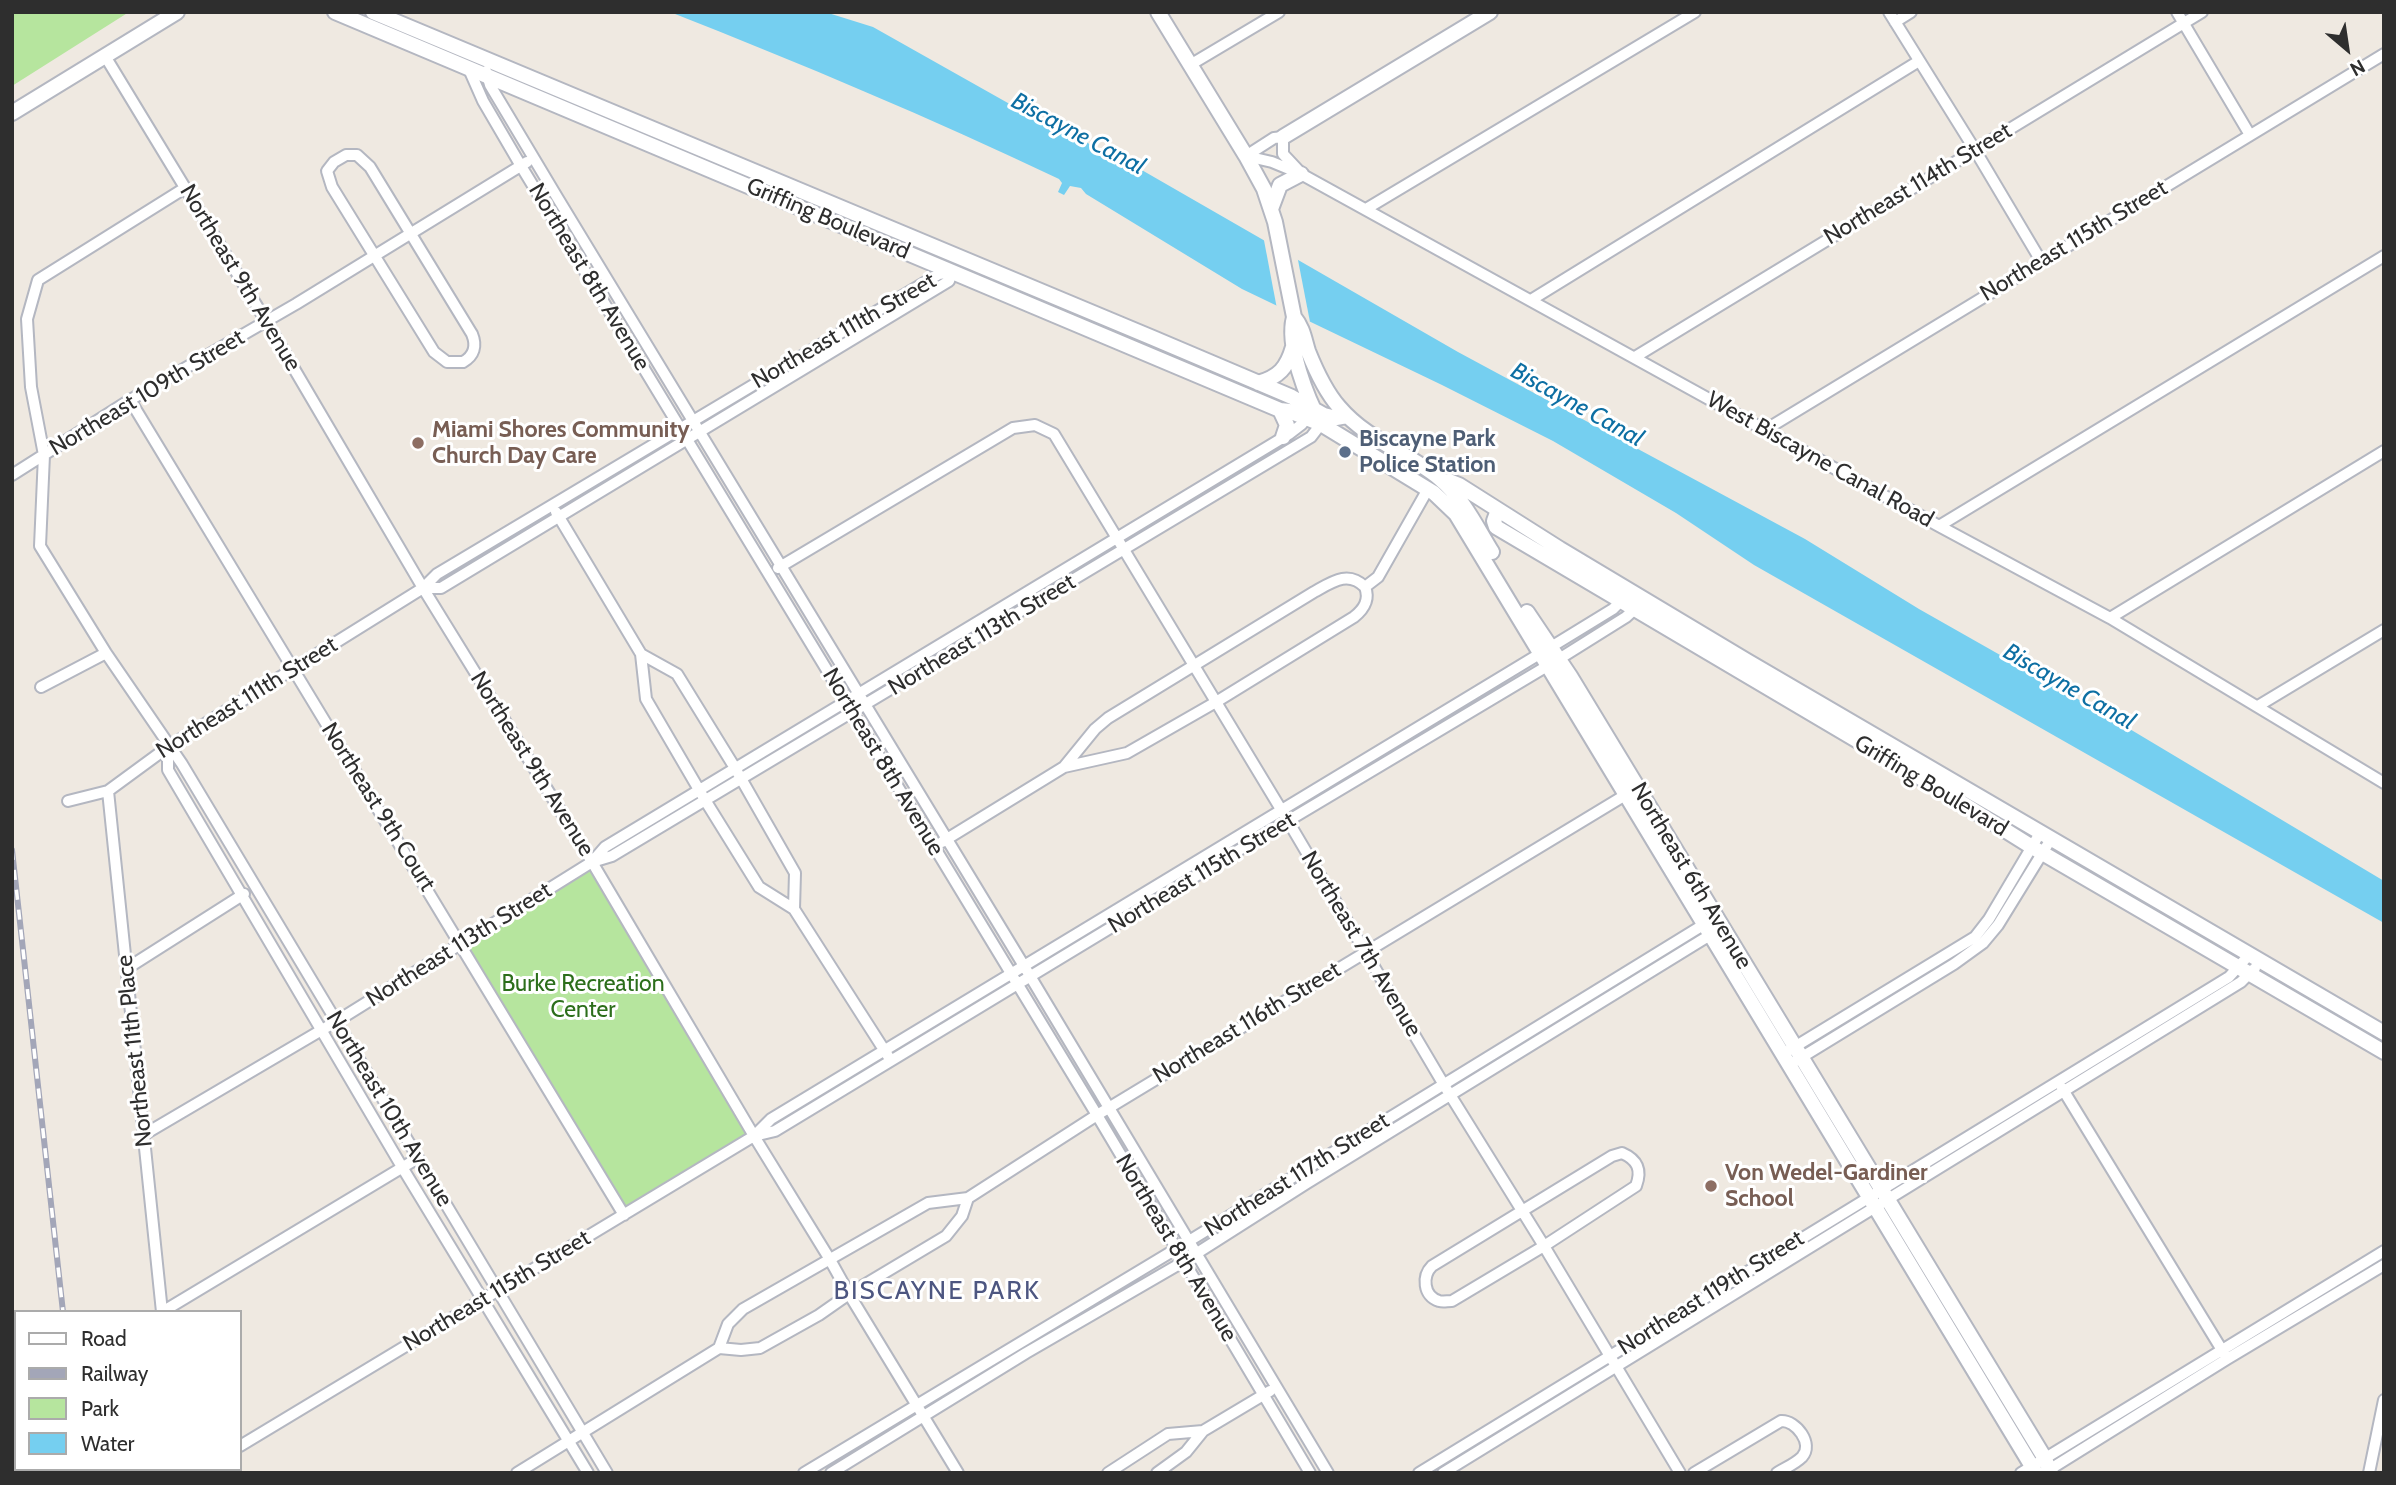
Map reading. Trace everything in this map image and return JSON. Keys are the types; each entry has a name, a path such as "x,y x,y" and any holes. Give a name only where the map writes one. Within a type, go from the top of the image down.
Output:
{"street":[{"path":"12,113 177,12"},
{"name":"Griffing Boulevard","path":"335,12 512,86 602,116"},
{"name":"Griffing Boulevard","path":"373,12 483,59 602,116 864,227 952,272 1280,410 1336,418 1347,416"},
{"name":"Northeast 6th Avenue","path":"1158,12 1246,156 1271,209 1294,317 1291,330 1294,346 1316,416"},
{"path":"1190,65 1279,12"},
{"path":"1246,156 1274,138 1283,137 1490,12"},
{"path":"1366,209 1695,12"},
{"path":"1911,12 1892,17 2041,261"},
{"path":"2177,12 2250,135"},
{"name":"Northeast 114th Street","path":"1634,357 2202,12"},
{"name":"Northeast 8th Avenue","path":"461,50 483,101 1097,1115 1310,1473"},
{"name":"Northeast 115th Street","path":"1765,430 2384,54"},
{"name":"Northeast 9th Avenue","path":"105,56 958,1473"},
{"name":"Northeast 8th Avenue","path":"483,59 487,76 534,158 1328,1473"},
{"path":"1531,300 1919,61"},
{"path":"500,100 503,92 512,86"},
{"path":"1271,209 1280,185 1301,174 1283,154 1283,137"},
{"path":"352,155 366,162 474,340 474,351 468,360 453,363 442,360 434,352 375,256 327,175 330,167 340,158 352,155"},
{"name":"West Biscayne Canal Road","path":"1246,156 1272,162 1301,174 2109,618 2384,783"},
{"name":"Northeast 109th Street","path":"12,475 130,400 375,256 534,158"},
{"name":"Northeast 10th Avenue","path":"186,188 38,279 27,319 31,387 44,456 40,546 106,653 182,764 607,1473"},
{"name":"Griffing Boulevard","path":"864,227 968,262 1258,383 1316,416 1428,489 1449,506"},
{"path":"1939,526 2384,256"},
{"path":"952,272 968,262"},
{"name":"Northeast 111th Street","path":"68,801 108,790 169,747 423,588 437,574 551,504 939,274 952,272 949,281 442,588 423,588"},
{"name":"Northeast 6th Avenue","path":"1294,317 1302,326 1307,346 1323,384 1347,416 1371,436 1440,479 1464,504 1549,656"},
{"path":"1113,339 1119,324"},
{"path":"1258,383 1275,378 1283,371 1294,346"},
{"path":"1316,416 1323,384"},
{"name":"Northeast 9th Court","path":"130,400 292,669 462,943 624,1215"},
{"path":"1280,410 1287,421 1283,437"},
{"name":"Northeast 113th Street","path":"862,700 1117,538 1316,416"},
{"name":"Northeast 113th Street","path":"702,795 735,768 862,700 1311,437 1316,416"},
{"name":"Northeast 7th Avenue","path":"781,566 1013,428 1035,425 1049,430 1059,440 1450,1095 1544,1245 1680,1473"},
{"path":"2109,618 2384,451"},
{"name":"Griffing Boulevard","path":"1440,479 1460,485 1625,596 2037,850 2384,1033"},
{"path":"1365,587 1378,577 1428,489"},
{"path":"551,504 641,654 646,699 702,795 759,887 794,909 891,1061"},
{"name":"Northeast 6th Avenue","path":"1449,506 1549,656 1879,1198 2040,1469"},
{"path":"769,573 781,566"},
{"path":"934,846 1065,766 1095,729 1108,718 1194,665 1336,580 1349,578 1365,587"},
{"path":"1065,766 1101,761 1128,753 1216,702 1354,617 1367,600 1365,587"},
{"name":"Northeast 115th Street","path":"754,1136 775,1131 1288,821 1549,656 1625,596"},
{"name":"Griffing Boulevard","path":"1640,605 2045,836 2250,964 2384,1052"},
{"name":"Northeast 115th Street","path":"242,1445 754,1136 771,1119 1281,809 1640,605"},
{"path":"801,626 813,619"},
{"path":"2258,706 2384,630"},
{"path":"41,687 106,653"},
{"path":"641,654 677,674 735,768 795,873 794,909"},
{"name":"Northeast 113th Street","path":"145,1134 337,1021 592,862 606,847 702,795 741,779 849,707"},
{"name":"Northeast 10th Avenue","path":"169,747 168,770 241,897 588,1473"},
{"name":"Northeast 11th Place","path":"108,790 162,1310"},
{"name":"Northeast 116th Street","path":"968,1198 961,1216 946,1236 819,1315 760,1349 719,1348 728,1324 743,1309 928,1203 968,1198 1108,1108 1632,792"},
{"path":"1792,1056 1975,937 2045,836"},
{"path":"126,969 256,887"},
{"name":"Northeast 117th Street","path":"804,1473 1444,1085 1714,926"},
{"name":"Northeast 117th Street","path":"831,1473 1026,1353 1183,1262 1714,926"},
{"name":"Northeast 119th Street","path":"1419,1473 1610,1356 2062,1088 2250,964"},
{"path":"2062,1088 2224,1355"},
{"path":"1622,1153 1633,1158 1638,1165 1640,1175 1636,1186 1544,1245 1451,1301 1439,1301 1430,1295 1425,1278 1432,1266 1522,1210 1612,1156 1622,1153"},
{"path":"165,1310 418,1158"},
{"name":"Northeast 119th Street","path":"1443,1473 1616,1367 1879,1198"},
{"path":"2040,1469 2224,1355 2384,1251"},
{"path":"2040,1469 2211,1369 2224,1355 2384,1265"},
{"path":"517,1473 719,1348"},
{"path":"1157,1473 1186,1452 1203,1432 1276,1387"},
{"path":"2369,1473 2384,1400"},
{"path":"1694,1473 1781,1421 1787,1420 1801,1433 1806,1449 1802,1457 1777,1473"},
{"path":"1108,1473 1168,1434 1203,1432"}],"green space":[{"path":"12,12 129,12 12,86"},
{"name":"Burke Recreation Center","path":"592,862 754,1136 624,1215 462,943"}],"water":[{"path":"670,12 825,12 873,27 1015,107 1140,169 1458,352 1805,539 1919,609 2113,719 2384,881 2384,923 1754,565 1676,513 1553,441 1242,289 1086,194 1081,188 1070,186 1064,195 1058,192 1062,183 1059,179 1011,156 866,92"}],"pier":[{"path":"1263,235 1297,255 1310,322 1277,309"}],"railway":[{"path":"12,850 63,1310"}],"place":[{"name":"Miami Shores Community Church Day Care","path":"418,443"},
{"name":"Biscayne Park Police Station","path":"1345,452"},
{"name":"Von Wedel-Gardiner School","path":"1711,1186"}],"district":[{"name":"BISCAYNE PARK","path":"937,1291"}],"water label":[{"name":"Biscayne Canal","path":"1078,134"},
{"name":"Biscayne Canal","path":"1577,405"},
{"name":"Biscayne Canal","path":"2069,687"}]}
